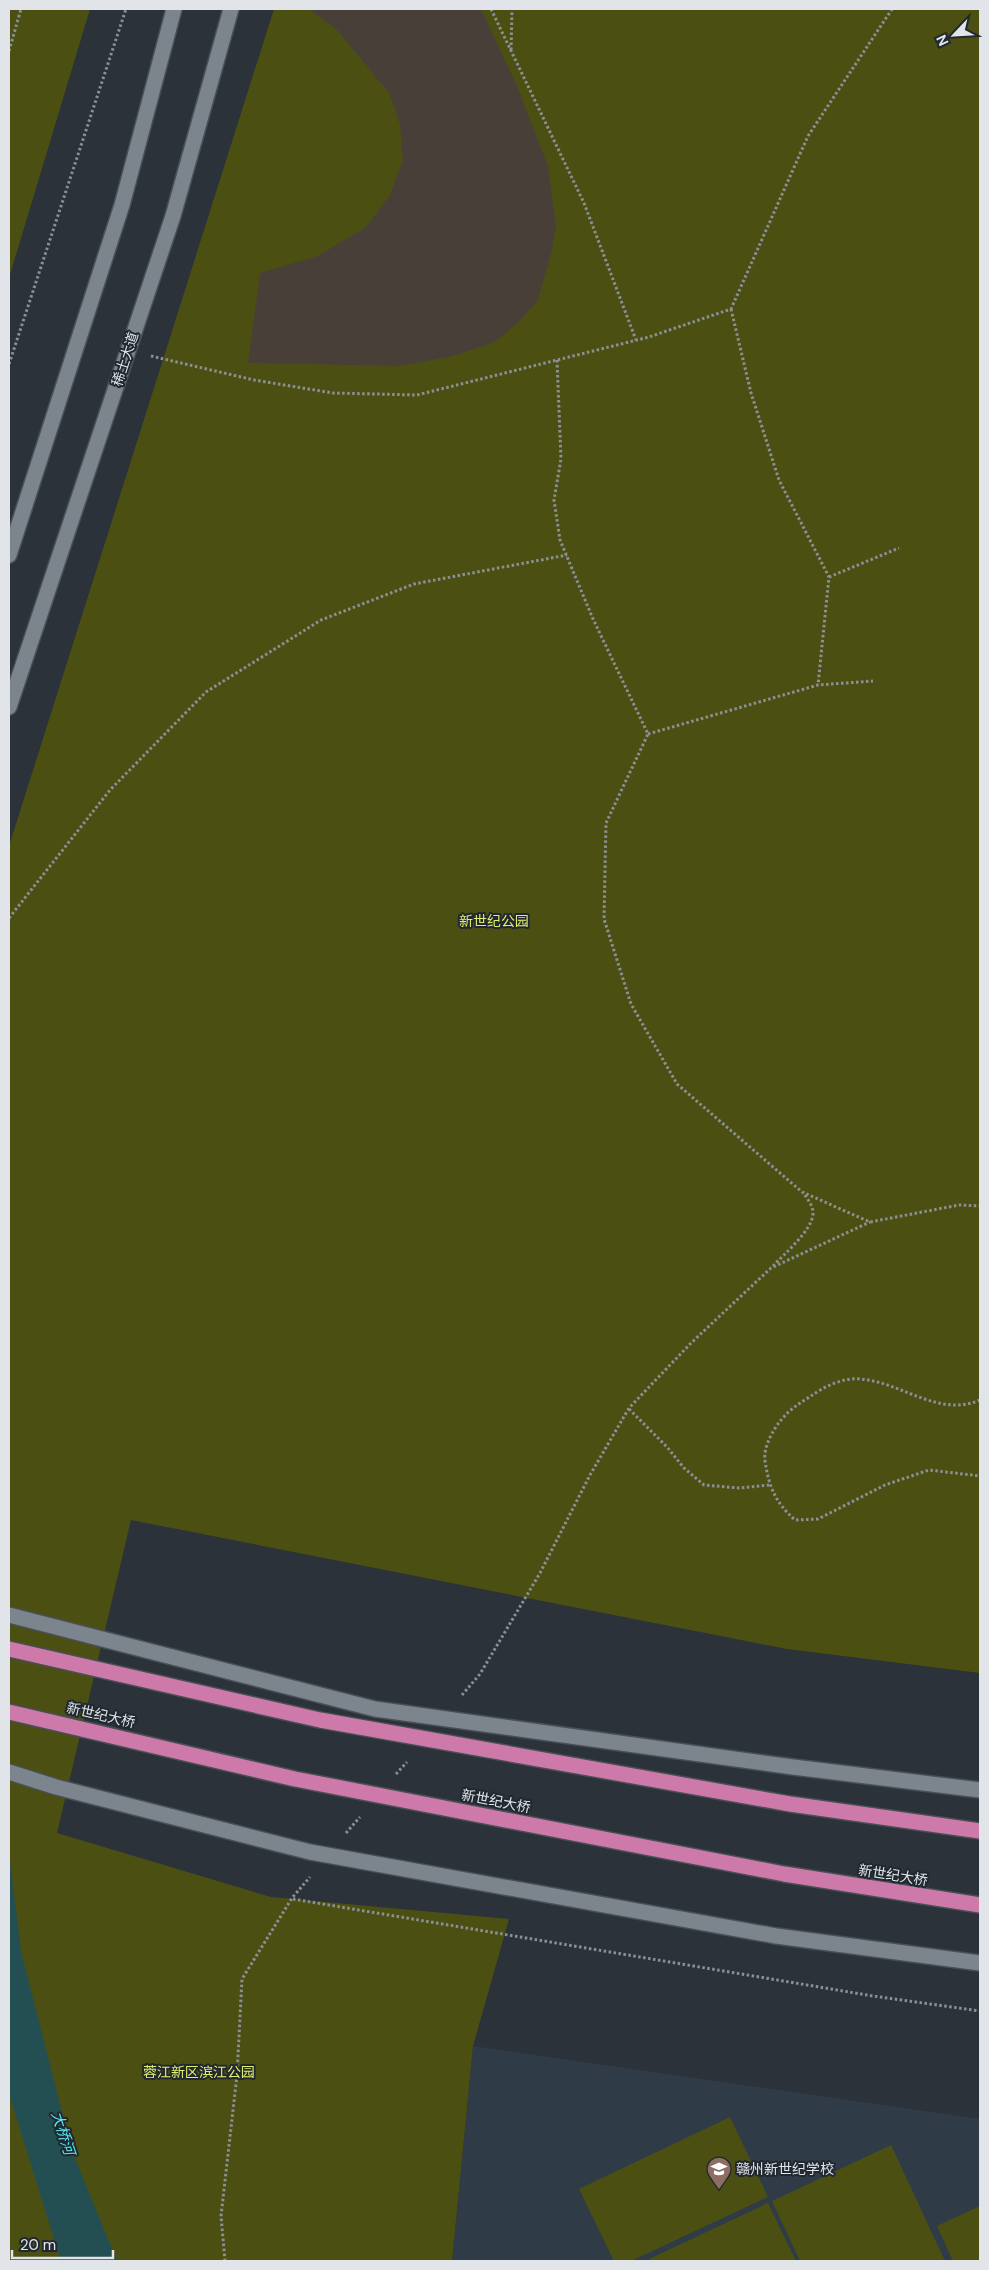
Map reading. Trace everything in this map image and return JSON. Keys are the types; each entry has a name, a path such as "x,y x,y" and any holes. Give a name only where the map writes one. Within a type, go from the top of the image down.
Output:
{"highway":[{"path":"9,1649 320,1720 790,1804 980,1831"},
{"name":"新世纪大桥","path":"9,1712 295,1779 784,1874 980,1905"}],"street":[{"path":"9,554 122,205 174,9"},
{"name":"稀土大道","path":"9,707 172,216 230,9"},
{"path":"9,1615 375,1709 980,1790"},
{"path":"9,1772 56,1787 310,1852 776,1936 980,1964"}],"path":[{"path":"9,52 21,9"},
{"path":"9,364 126,9"},
{"path":"490,9 584,203 636,340"},
{"path":"510,50 512,9"},
{"path":"818,685 829,576 779,480 751,393 731,309 808,136 892,9"},
{"path":"127,351 254,380 342,394 417,395 636,340 731,309"},
{"path":"557,360 561,459 554,500 560,540 593,619 648,734"},
{"path":"829,576 899,548"},
{"path":"9,918 110,790 206,692 321,620 414,584 567,555"},
{"path":"461,1696 480,1674 540,1573 590,1475 629,1408 692,1343 806,1232 813,1215 811,1205 802,1192 677,1084 631,1004 604,919 606,823 648,734 818,685 873,681"},
{"path":"802,1192 870,1222"},
{"path":"771,1268 870,1222 958,1205 980,1206"},
{"path":"980,1400 965,1406 946,1404 921,1398 886,1384 858,1378 830,1385 788,1411 773,1431 764,1457 769,1485 782,1508 794,1520 818,1519 885,1484 929,1470 980,1476"},
{"path":"629,1408 667,1447 684,1468 704,1484 739,1488 769,1485"},
{"path":"392,1779 411,1756"},
{"path":"342,1839 361,1816"},
{"path":"225,2261 221,2216 237,2076 242,1979 292,1898 311,1876"},
{"path":"292,1898 873,1996 980,2012"}],"shaded area":[{"name":"赣州新世纪学校","path":"473,2046 980,2119 980,2261 452,2261"}],"green space":[{"path":"9,9 90,9 9,278"},
{"name":"新世纪公园","path":"274,9 980,9 980,1673 787,1649 131,1520 57,1833 271,1897 509,1919 473,2046 452,2261 9,2261 9,846"},
{"path":"730,2117 768,2197 631,2261 614,2261 579,2189"},
{"path":"891,2145 945,2261 800,2261 772,2201"},
{"path":"768,2203 796,2261 650,2261 649,2259"},
{"path":"980,2206 980,2261 953,2261 937,2226"}],"water":[{"name":"大桥河","path":"9,1853 21,1951 72,2151 117,2261 61,2261 9,2094"}],"building":[{"path":"309,9 481,9 517,86 548,166 556,227 551,254 538,300 518,323 493,343 453,356 401,366 248,363 260,273 318,256 366,227 390,195 403,160 400,124 389,93 337,30"}],"place":[{"name":"赣州新世纪学校","path":"719,2190"}],"park label":[{"name":"蓉江新区滨江公园","path":"199,2072"}]}
